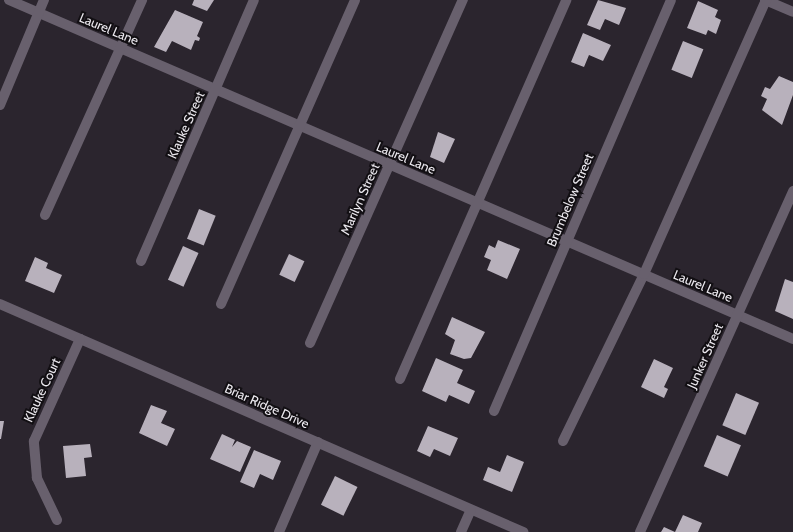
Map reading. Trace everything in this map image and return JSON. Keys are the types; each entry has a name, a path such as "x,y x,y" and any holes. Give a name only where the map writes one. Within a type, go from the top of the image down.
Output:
{"street":[{"name":"Laurel Lane","path":"9,0 793,339"},
{"path":"0,105 44,0"},
{"path":"45,215 142,0"},
{"name":"Klauke Street","path":"141,261 254,0"},
{"path":"221,304 355,0"},
{"name":"Marilyn Street","path":"310,343 463,0"},
{"path":"400,380 566,0"},
{"name":"Brumbelow Street","path":"494,411 671,0"},
{"path":"563,441 644,274 765,0 793,12"},
{"name":"Junker Street","path":"640,532 793,191"},
{"name":"Briar Ridge Drive","path":"0,304 523,532"},
{"name":"Klauke Court","path":"57,520 37,478 34,441 80,338"},
{"path":"280,532 318,442"},
{"path":"461,532 471,510"}],"building":[{"path":"194,0 214,0 207,11 192,5"},
{"path":"598,0 626,8 619,25 605,19 600,30 587,25"},
{"path":"698,1 718,10 715,17 721,20 716,34 708,30 706,35 687,28"},
{"path":"175,10 203,22 197,36 200,38 199,41 195,40 191,50 172,41 166,52 154,47"},
{"path":"583,33 611,45 603,61 589,55 584,67 571,62"},
{"path":"683,41 703,49 692,78 671,70"},
{"path":"779,76 793,82 793,95 782,125 762,110 767,99 761,96 765,87 770,89"},
{"path":"438,132 455,139 444,163 430,157"},
{"path":"199,209 216,216 204,245 187,239"},
{"path":"498,240 520,249 507,279 487,270 491,260 484,257 489,245 495,248"},
{"path":"183,246 199,253 183,287 168,280"},
{"path":"289,254 304,261 295,282 279,275"},
{"path":"35,257 48,263 46,268 62,275 54,293 25,281"},
{"path":"785,279 793,282 793,319 775,311"},
{"path":"452,317 485,332 471,358 464,359 450,354 455,340 445,334"},
{"path":"436,358 463,370 457,383 475,391 469,404 449,395 446,402 422,391"},
{"path":"654,359 673,368 664,387 668,389 664,398 641,387"},
{"path":"736,393 759,403 745,435 722,425"},
{"path":"151,405 167,411 161,423 175,429 167,446 139,433"},
{"path":"0,421 4,421 1,439 0,439"},
{"path":"428,426 458,438 450,456 434,449 430,457 417,451"},
{"path":"222,434 235,440 232,447 237,441 251,447 240,472 210,459"},
{"path":"717,435 741,445 728,476 704,466"},
{"path":"90,444 92,457 84,458 86,476 66,478 63,446"},
{"path":"254,450 281,461 273,480 260,474 254,488 240,482"},
{"path":"507,455 524,462 512,492 483,480 488,467 500,472"},
{"path":"335,476 357,487 343,516 321,505"},
{"path":"683,515 702,523 698,532 675,532"},
{"path":"664,527 675,532 661,532"}]}
